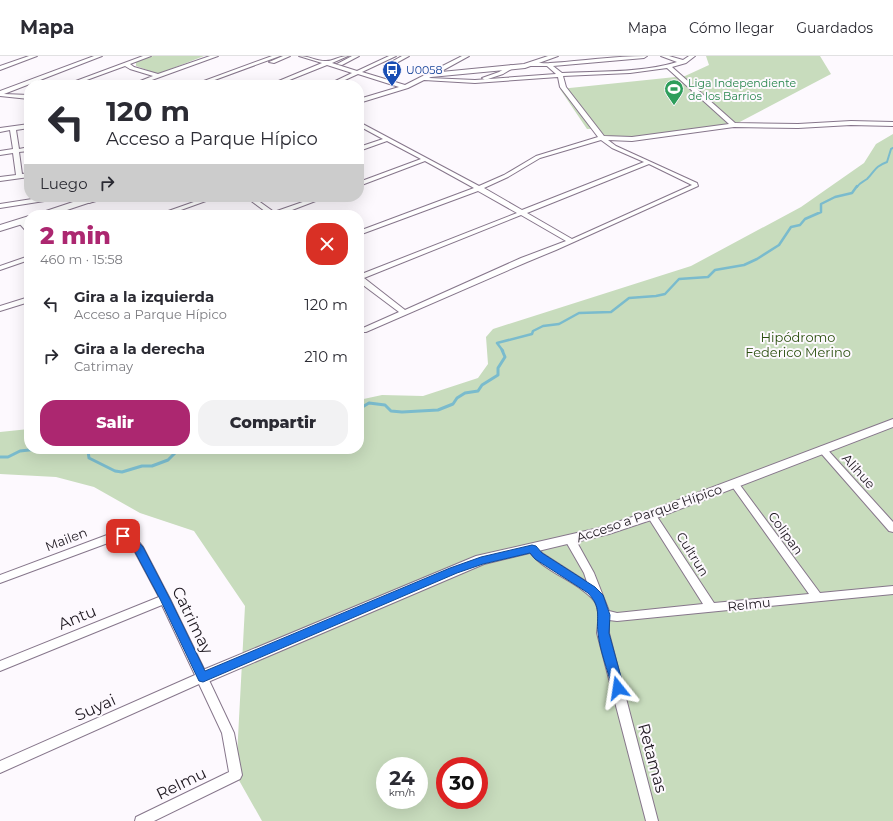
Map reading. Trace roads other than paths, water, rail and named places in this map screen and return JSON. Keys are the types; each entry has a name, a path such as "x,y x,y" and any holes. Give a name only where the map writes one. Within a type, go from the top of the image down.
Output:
{"street":[{"path":"0,62 18,56"},
{"path":"0,68 34,56"},
{"path":"0,86 83,56"},
{"path":"36,80 99,56"},
{"path":"82,80 148,56"},
{"path":"147,80 215,56"},
{"path":"210,80 277,56"},
{"path":"222,80 287,56"},
{"path":"302,56 406,87"},
{"path":"285,80 345,56"},
{"path":"299,80 336,66 356,56"},
{"path":"342,80 393,56"},
{"path":"356,80 367,76 406,56"},
{"path":"364,100 406,87 431,76 466,56"},
{"path":"431,76 531,64 555,56"},
{"path":"531,64 548,65 644,56"},
{"path":"664,56 683,62"},
{"path":"424,79 482,82 560,74 591,74 668,66 689,60 692,56"},
{"path":"126,64 132,68 158,76"},
{"path":"366,330 695,186 695,184 614,147 602,138 563,88 560,74 548,65"},
{"path":"668,66 734,125"},
{"path":"482,82 483,79 501,73 511,67"},
{"path":"0,94 24,85"},
{"path":"0,94 24,96"},
{"path":"0,126 24,123"},
{"path":"364,231 479,188 506,176 538,157 590,140 602,138 632,139 734,125 798,126 851,123 893,124"},
{"path":"0,130 24,127"},
{"path":"364,127 479,188 571,241"},
{"path":"13,129 19,176"},
{"path":"364,147 388,139"},
{"path":"0,153 24,150"},
{"path":"364,182 426,159"},
{"path":"364,276 649,162"},
{"path":"0,179 24,176"},
{"path":"0,206 25,202"},
{"path":"58,210 82,202"},
{"path":"175,210 199,202"},
{"path":"256,202 267,210"},
{"path":"288,210 309,202"},
{"path":"0,228 24,221"},
{"path":"0,268 24,260"},
{"path":"364,282 405,313"},
{"path":"0,310 24,301"},
{"name":"Acceso a Parque Hípico","path":"203,677 454,570 481,560 588,536 652,514 893,423"},
{"name":"Alihue","path":"822,449 893,528"},
{"name":"Colipan","path":"734,483 818,598"},
{"name":"Cultrun","path":"652,514 711,608"},
{"name":"Mailen","path":"0,579 115,536 129,538 139,550"},
{"name":"Retamas","path":"570,540 589,573 604,615 604,633 652,821"},
{"path":"532,548 538,556 591,590 596,595"},
{"name":"Catrimay","path":"139,550 203,677 228,733 236,774"},
{"name":"Relmu","path":"604,615 616,617 893,590"},
{"name":"Antu","path":"0,666 165,599"},
{"name":"Suyai","path":"0,766 203,677"},
{"name":"Relmu","path":"141,821 236,774"}],"waterway":[{"path":"857,187 860,183 867,179 877,167 887,162 891,149 893,148"},
{"path":"503,351 497,343 532,334 533,331 543,326 559,324 579,313 611,312 629,298 665,294 679,279 708,277 715,270 744,265 757,259 779,245 791,227 800,225 805,219 821,212 821,204 835,197 852,193 857,186"},
{"path":"364,406 369,403 385,405 391,411 402,412 438,410 453,404 457,398 465,393 478,391 482,385 498,375 498,368 505,357 502,350"},
{"path":"0,457 8,457 24,451"},
{"path":"88,454 89,458 115,471 122,472 142,466 152,466 168,460 174,454"}],"place":[{"name":"U0058","path":"392,87"},
{"name":"Liga Independiente de los Barrios","path":"674,106"}],"park label":[{"name":"Hipódromo Federico Merino","path":"798,344"}]}
